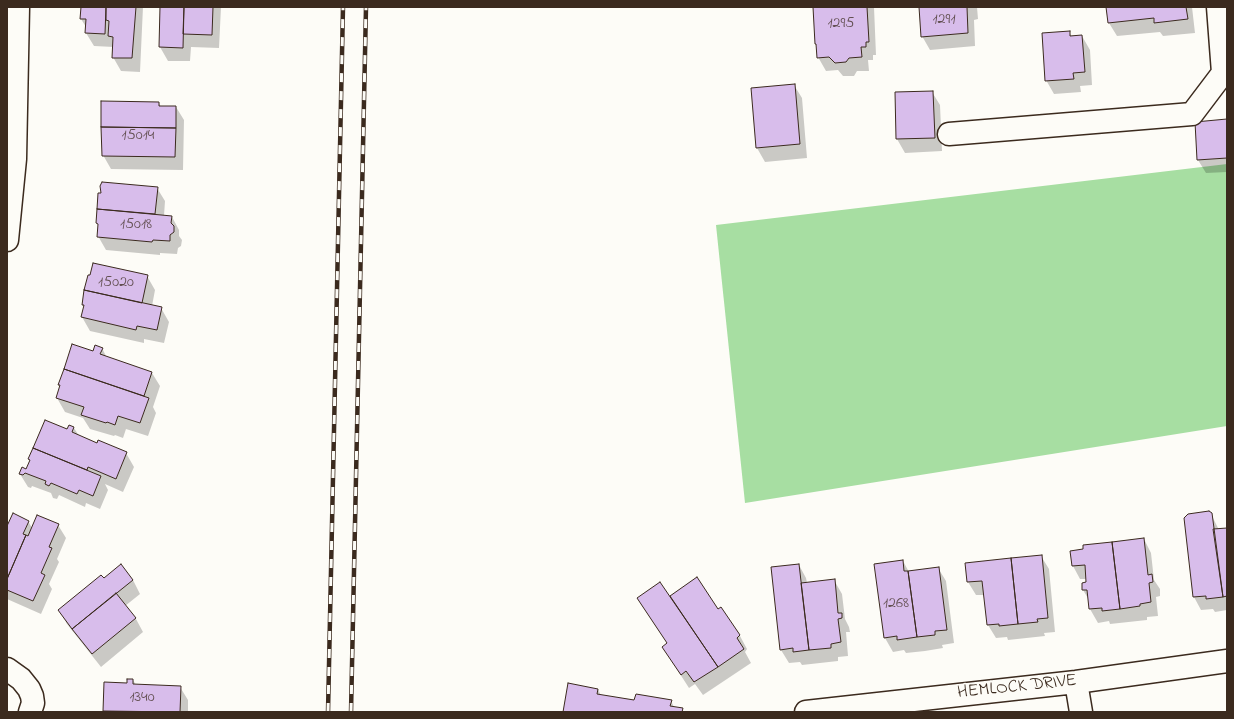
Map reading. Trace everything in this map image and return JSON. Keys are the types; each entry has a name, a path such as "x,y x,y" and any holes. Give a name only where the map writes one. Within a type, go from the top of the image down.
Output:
{"street":[{"path":"7,240 16,159 18,7"},
{"path":"949,134 1192,114 1225,73 1218,7"},
{"name":"HEMLOCK DRIVE","path":"806,712 1076,682 1227,661"},
{"path":"7,669 21,679 29,689 33,703 30,712"},
{"path":"1076,682 1081,712"}],"green space":[{"path":"1227,164 1227,426 745,503 716,225"}],"building":[{"path":"81,7 106,7 105,34 85,33 86,19 80,19"},
{"path":"106,7 136,7 132,58 112,58 113,37 108,36 109,21 106,20"},
{"path":"160,7 184,7 183,48 159,47"},
{"path":"184,7 213,7 212,35 183,34"},
{"path":"813,7 867,7 869,42 866,42 866,47 861,47 862,57 849,58 846,62 835,63 829,57 817,58"},
{"path":"919,7 967,7 968,33 921,37"},
{"path":"1106,7 1186,7 1188,19 1154,23 1154,18 1108,23"},
{"path":"1070,31 1070,36 1082,35 1085,72 1073,73 1074,79 1045,81 1042,33"},
{"path":"795,84 800,144 756,148 751,88"},
{"path":"933,91 935,138 896,139 895,92"},
{"path":"101,101 159,102 159,106 176,106 176,128 101,127"},
{"path":"1227,119 1227,158 1197,160 1195,122"},
{"path":"101,127 176,128 175,157 102,156"},
{"path":"102,182 158,187 155,214 97,209 98,193 101,193 100,186"},
{"path":"97,209 172,216 171,223 174,226 174,232 170,235 170,241 153,240 152,242 97,237"},
{"path":"93,263 148,275 142,303 84,290"},
{"path":"84,290 162,307 157,330 137,326 136,330 81,317 84,305 82,305"},
{"path":"72,344 93,351 95,345 103,348 100,354 152,372 144,396 64,369"},
{"path":"64,369 149,398 140,423 118,416 115,425 106,423 81,415 84,407 56,398 60,385 58,385"},
{"path":"45,420 67,429 69,425 74,427 72,432 97,443 98,440 127,452 116,479 88,467 87,470 33,448"},
{"path":"33,448 101,476 93,496 79,490 77,494 51,483 49,486 45,484 46,481 25,473 23,475 19,474 22,467 26,469 30,460 28,459"},
{"path":"1209,511 1212,513 1223,597 1206,599 1206,596 1193,597 1184,518 1188,514"},
{"path":"13,513 29,521 23,534 26,535 7,579 7,526"},
{"path":"37,515 59,524 49,547 52,548 41,573 45,575 33,601 7,590 7,579 26,535 28,536"},
{"path":"1227,528 1227,596 1223,597 1213,529"},
{"path":"1144,538 1148,575 1152,574 1153,582 1149,583 1151,602 1140,604 1140,606 1120,609 1112,542"},
{"path":"1112,542 1120,609 1102,611 1102,608 1089,609 1087,590 1082,590 1082,583 1086,582 1085,565 1072,566 1070,551 1083,549 1083,545"},
{"path":"1042,555 1048,618 1037,619 1038,622 1018,624 1011,558"},
{"path":"1011,558 1018,624 999,626 999,624 987,625 982,581 967,582 965,563"},
{"path":"903,560 904,571 908,571 917,637 897,640 897,636 884,638 874,564"},
{"path":"121,564 133,580 72,629 58,610 101,575 104,578"},
{"path":"799,564 809,650 793,652 793,648 780,650 771,567"},
{"path":"939,567 947,630 935,631 935,635 917,637 908,571"},
{"path":"697,577 718,609 721,607 740,635 737,638 744,649 718,667 670,596"},
{"path":"835,579 838,613 842,613 842,618 838,619 841,642 831,644 831,648 809,650 801,583"},
{"path":"660,582 718,667 694,682 686,671 681,675 662,647 667,643 637,598"},
{"path":"116,593 136,618 92,654 72,629"},
{"path":"127,679 133,679 133,684 181,686 180,712 103,711 104,682 127,683"},
{"path":"568,683 598,689 597,694 634,700 636,694 672,700 670,706 683,708 682,712 563,712"}],"railway":[{"path":"328,712 343,7"},
{"path":"351,712 366,7"}]}
